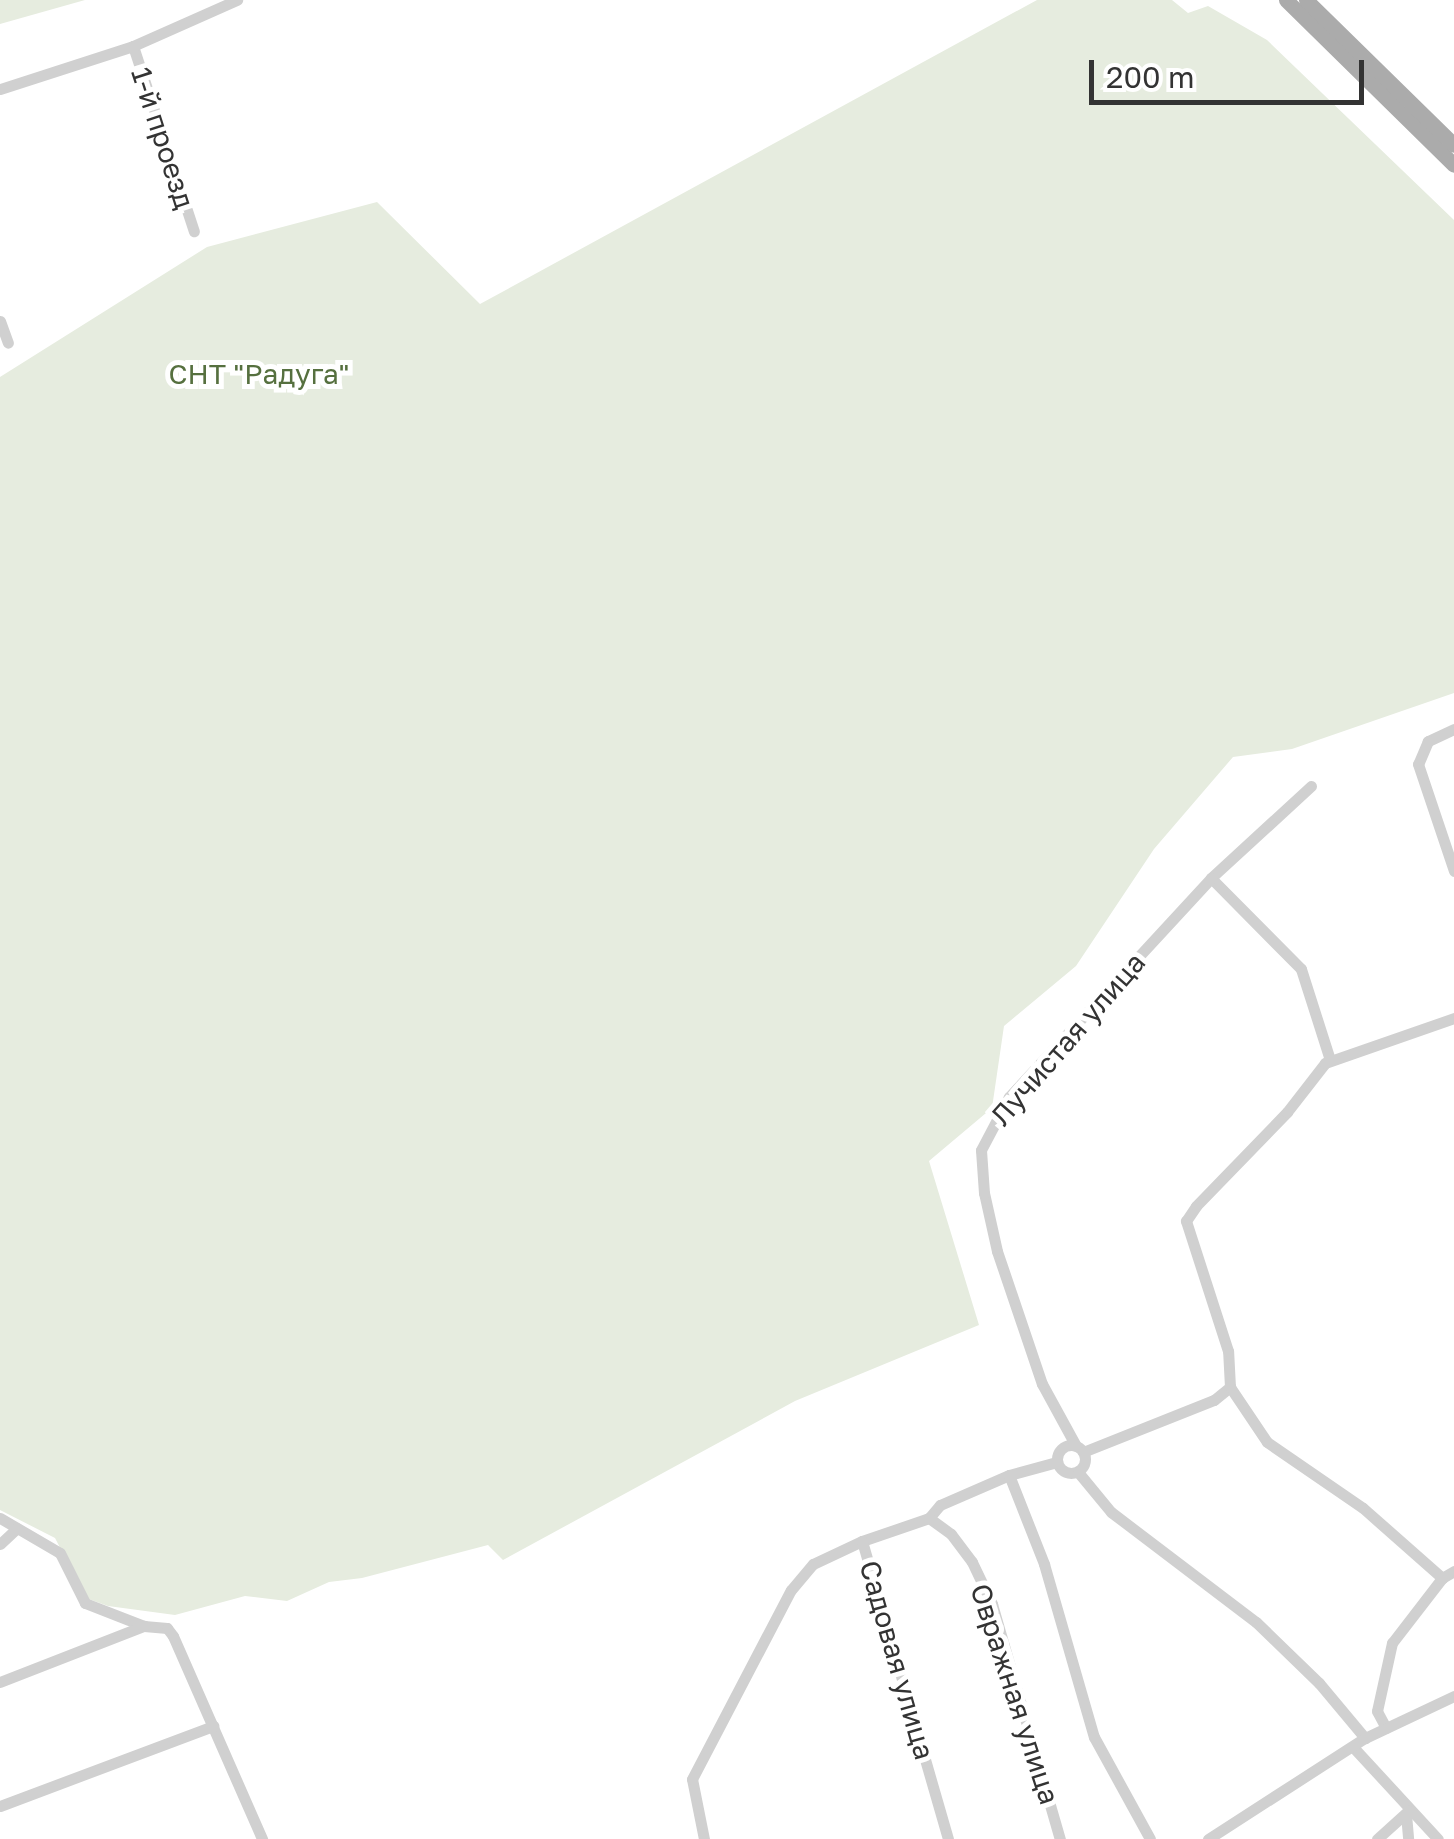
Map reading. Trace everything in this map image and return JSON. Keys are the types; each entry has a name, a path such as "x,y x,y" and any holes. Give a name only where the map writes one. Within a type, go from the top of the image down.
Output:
{"main road":[{"path":"1286,0 1454,166"},
{"path":"1306,0 1454,146"}],"street":[{"path":"0,90 133,46 237,0"},
{"name":"1-й проезд","path":"133,46 194,231"},
{"path":"0,322 8,342"},
{"path":"1454,729 1421,748 1420,776 1454,871"},
{"name":"Лучистая улица","path":"1080,1449 1042,1384 997,1251 984,1193 982,1150 1010,1098 1211,878 1311,786"},
{"path":"1211,878 1301,969 1330,1060"},
{"path":"1386,1728 1377,1711 1392,1643 1448,1574 1268,1442 1230,1387 1228,1351 1186,1221 1330,1060 1454,1018"},
{"path":"1057,1462 1063,1447 1080,1449 1214,1400 1230,1387"},
{"path":"1078,1472 1085,1463 1080,1449"},
{"path":"1057,1462 1064,1472 1078,1472"},
{"path":"862,1541 929,1518 940,1505 1009,1475 1057,1462"},
{"path":"1078,1472 1111,1512 1256,1622 1320,1682 1365,1738"},
{"path":"1009,1475 1044,1564 1094,1737 1150,1839"},
{"path":"0,1518 60,1552 84,1603 144,1626 167,1628 174,1636 262,1839"},
{"name":"Овражная улица","path":"929,1518 960,1546 992,1604 1060,1839"},
{"path":"0,1544 17,1528"},
{"name":"Садовая улица","path":"704,1839 692,1779 798,1579 820,1559 862,1541 948,1839"},
{"path":"0,1682 144,1626"},
{"path":"1208,1839 1365,1738 1454,1696"},
{"path":"0,1806 213,1726"},
{"path":"1353,1747 1438,1839"},
{"path":"1377,1839 1408,1810"},
{"path":"1408,1810 1408,1839"}],"green space":[{"path":"0,0 85,0 0,24"},
{"name":"СНТ \"Радуга\"","path":"1037,0 1172,0 1188,13 1208,6 1267,40 1454,220 1454,693 1292,749 1233,757 1154,849 1076,966 1004,1026 992,1108 929,1161 979,1325 795,1401 503,1560 488,1545 362,1578 329,1582 287,1601 245,1596 175,1615 108,1606 86,1598 55,1538 0,1510 0,377 207,247 377,202 480,304"}]}
